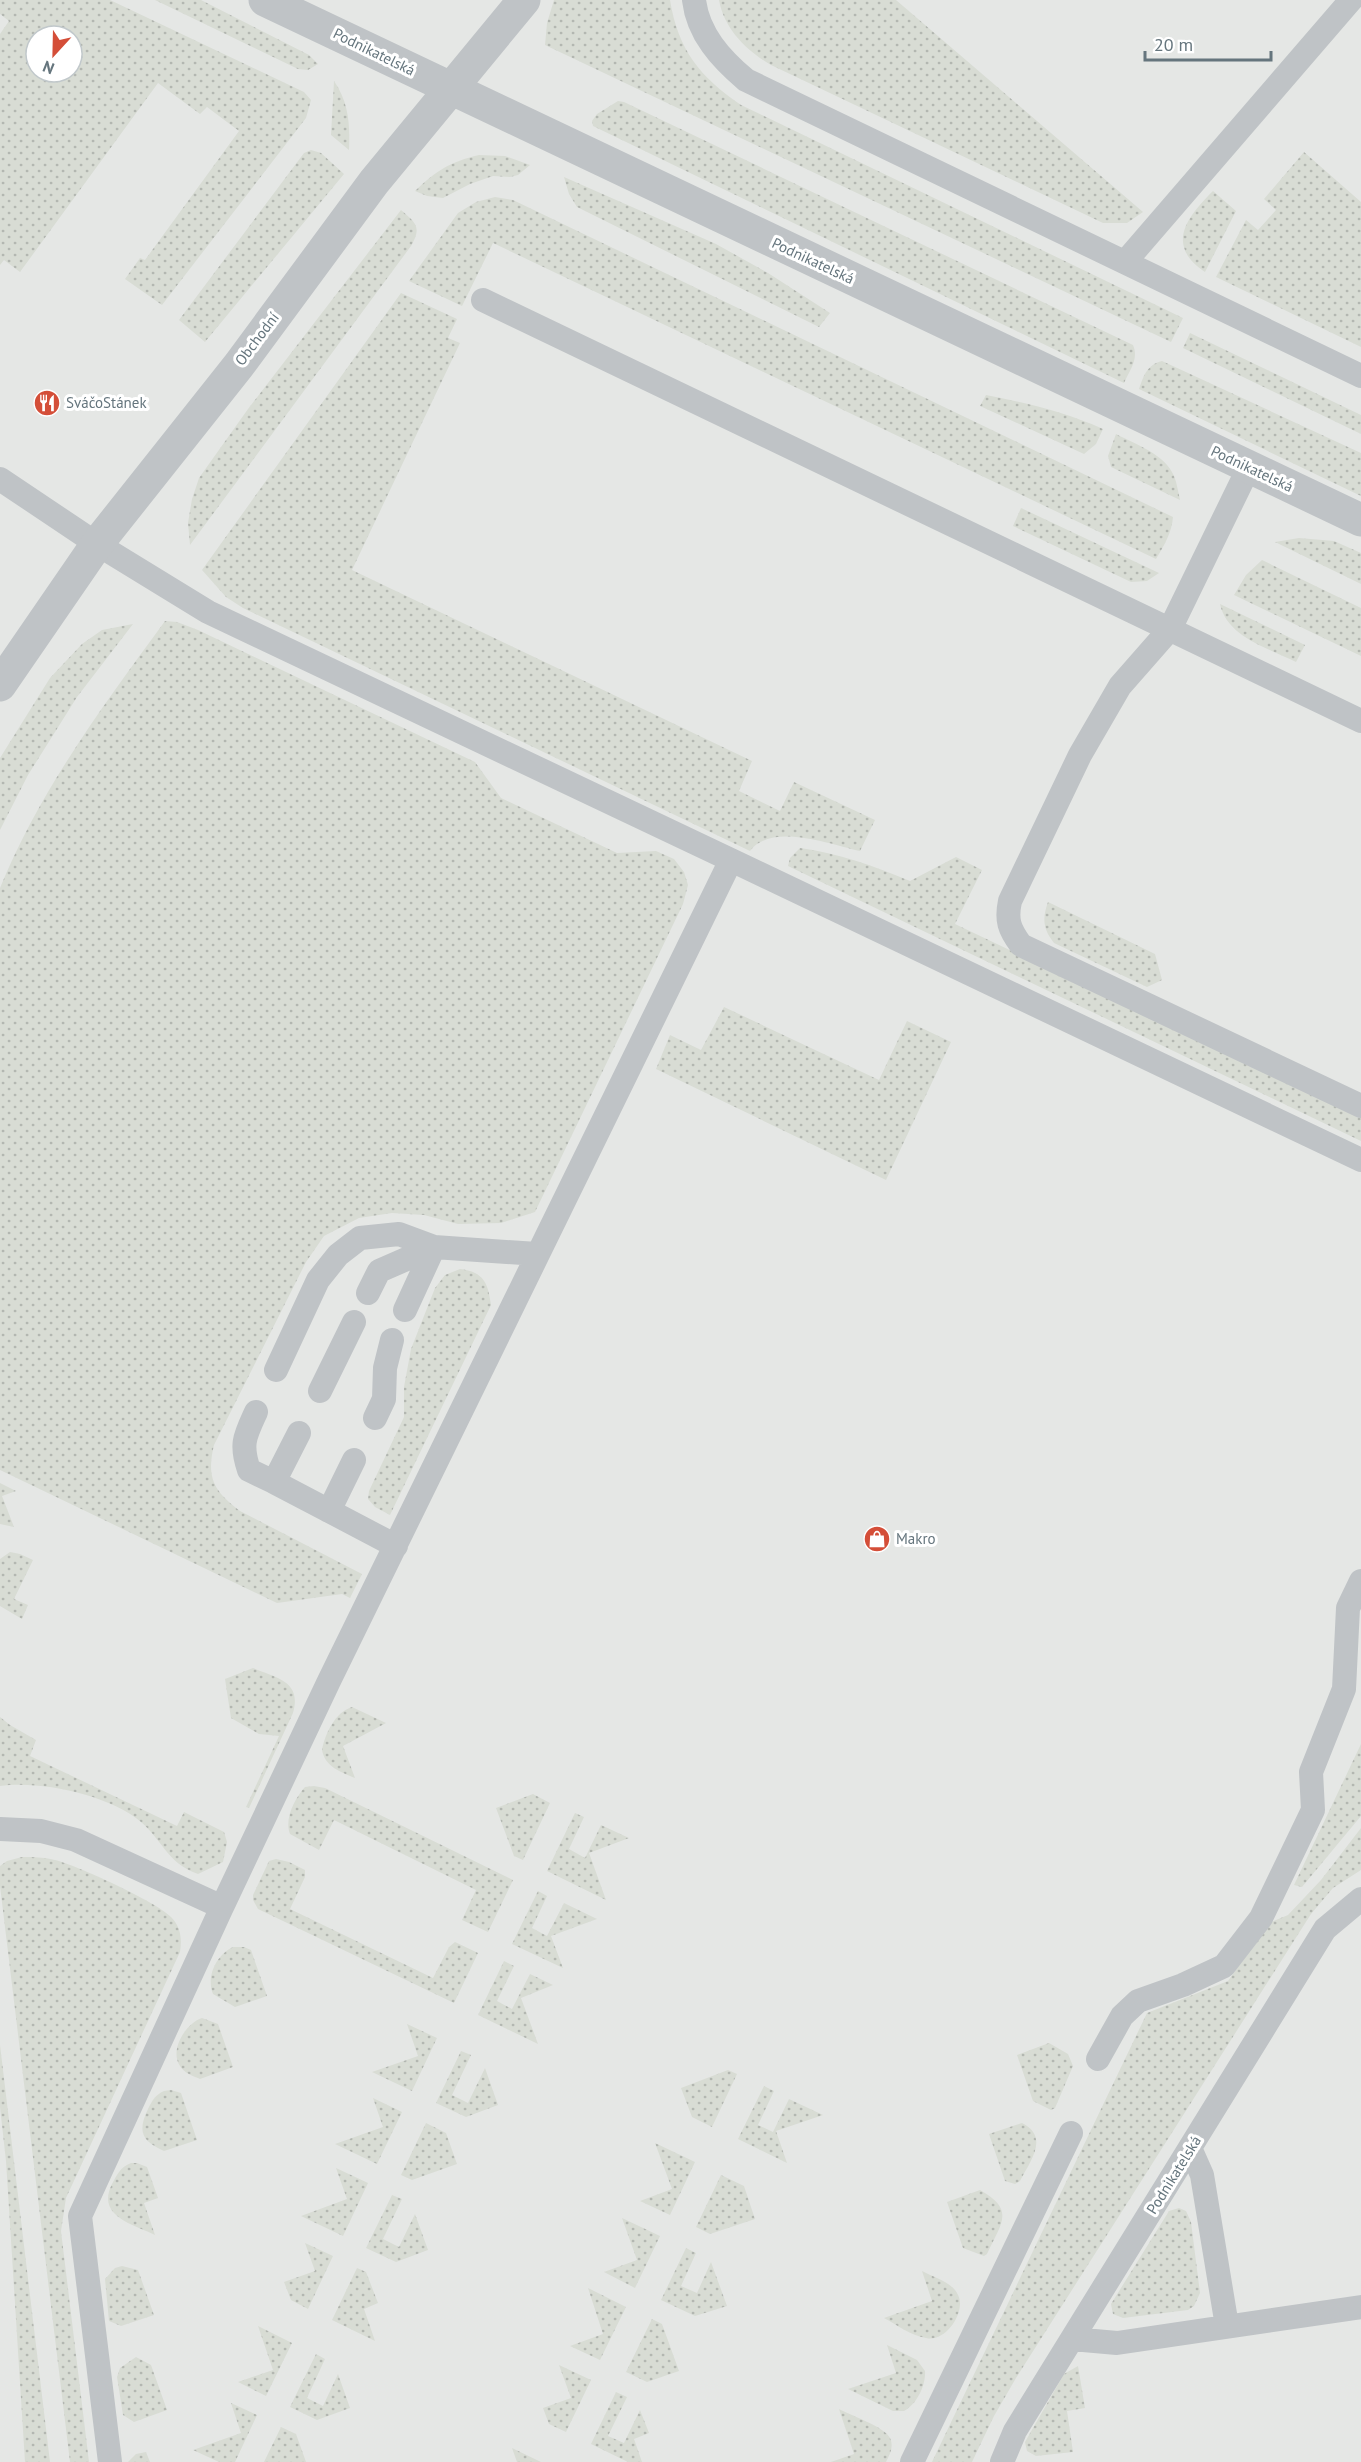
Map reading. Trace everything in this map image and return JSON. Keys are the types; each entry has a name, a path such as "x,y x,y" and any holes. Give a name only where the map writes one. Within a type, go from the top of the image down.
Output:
{"street":[{"name":"Podnikatelská","path":"265,0 1361,520"},
{"name":"Obchodní","path":"0,685 97,544 239,364 374,182 524,0"}],"lane":[{"path":"694,0 695,10 708,42 724,62 746,80 1361,376"},
{"path":"1125,262 1351,0"},
{"path":"483,300 1361,721"},
{"path":"1249,467 1170,629 1120,686 1080,755 1010,901 1007,916 1009,929 1021,945 1361,1106"},
{"path":"0,479 97,544 208,612 1361,1160"},
{"path":"110,2462 80,2216 328,1681 731,860"},
{"path":"276,1370 318,1280 338,1255 360,1238 399,1234 434,1247 537,1254"},
{"path":"368,1293 379,1272 434,1247"},
{"path":"405,1310 434,1247"},
{"path":"320,1391 354,1322"},
{"path":"375,1418 384,1399 385,1368 392,1340"},
{"path":"256,1412 244,1437 244,1454 249,1470 396,1546"},
{"path":"274,1482 299,1433"},
{"path":"329,1511 354,1460"},
{"path":"1098,2059 1122,2016 1138,2001 1183,1985 1224,1966 1260,1917 1313,1810 1311,1772 1344,1689 1348,1608 1361,1581"},
{"path":"0,1829 41,1831 76,1840 222,1907"},
{"name":"Podnikatelská","path":"1002,2462 1015,2431 1325,1929 1361,1899"},
{"path":"912,2462 1071,2133"},
{"path":"1190,2148 1202,2175 1227,2326"},
{"path":"1072,2339 1116,2343 1361,2307"}],"shaded area":[{"path":"0,0 1361,0 1361,2462 0,2462"},
{"path":"0,0 110,0 304,92 311,100 306,118 162,305 125,279 140,258 145,260 239,131 207,107 200,114 158,83 20,272 4,260 0,265 0,34 9,21 0,14"},
{"path":"155,0 201,0 309,55 318,64 308,70 298,69"},
{"path":"554,0 670,0 679,34 693,61 714,84 741,105 1183,318 1171,342 545,45 547,23"},
{"path":"719,0 896,0 1143,212 1127,223 1103,223 771,65 745,46 731,30"},
{"path":"334,81 343,97 348,114 349,150 331,135"},
{"path":"618,101 1133,345 1134,360 1124,383 593,126 592,121 597,114"},
{"path":"311,150 321,153 344,174 205,342 179,320 304,153"},
{"path":"1304,152 1361,202 1361,347 1216,277 1246,220 1258,230 1276,210 1264,199"},
{"path":"479,155 505,156 530,165 518,175 493,176 470,184 443,198 427,196 415,191 444,168"},
{"path":"564,177 716,244 768,273 830,313 819,327 577,207 569,194"},
{"path":"1213,191 1236,211 1205,272 1185,251 1183,241 1184,231 1195,210"},
{"path":"495,197 513,200 1173,517 1165,544 1156,559 493,243 462,306 409,281 458,213 476,202"},
{"path":"401,210 416,226 416,234 411,246 190,545 188,523 192,499 199,478 248,409"},
{"path":"401,293 457,319 448,338 460,343 352,570 752,761 739,791 780,811 794,782 875,820 860,851 817,840 786,836 760,842 750,851 243,608 226,597 202,570"},
{"path":"1190,333 1361,415 1361,434 1183,348"},
{"path":"1162,361 1361,453 1361,496 1139,389 1149,368"},
{"path":"986,395 1045,409 1103,429 1096,444 1084,454 980,406"},
{"path":"1116,434 1149,450 1170,468 1180,500 1111,467 1108,456"},
{"path":"1021,508 1159,573 1147,581 1131,582 1013,526"},
{"path":"1299,538 1334,541 1361,553 1361,584 1275,542"},
{"path":"1262,560 1361,608 1361,656 1234,595 1246,575"},
{"path":"1220,604 1305,645 1296,662 1261,646 1240,633 1224,615"},
{"path":"165,621 177,622 198,630 475,762 501,798 617,853 656,851 674,859 684,872 688,885 683,904 535,1212 501,1223 458,1224 424,1215 392,1213 359,1218 324,1236 306,1262 214,1445 212,1475 214,1483 224,1497 240,1511 362,1574 350,1598 342,1594 277,1603 0,1470 0,888 16,852 53,783 96,717"},
{"path":"133,624 77,697 28,775 0,830 0,758 50,678 82,644 102,630"},
{"path":"800,848 856,861 910,881 956,857 982,870 955,924 1361,1118 1361,1141 788,866 790,858"},
{"path":"1048,902 1155,954 1162,980 1147,987 1054,943 1045,924"},
{"path":"724,1007 879,1080 907,1021 951,1042 886,1180 656,1069 670,1035 701,1050"},
{"path":"460,1269 480,1276 486,1285 491,1305 390,1515 375,1507 368,1499 369,1491 404,1417 404,1387 411,1349 435,1288 445,1275"},
{"path":"0,1483 16,1491 2,1496 14,1527 0,1524"},
{"path":"10,1552 33,1560 14,1599 28,1605 22,1619 0,1606 0,1559"},
{"path":"253,1668 285,1682 291,1687 295,1702 293,1713 249,1808 246,1807 279,1736 259,1734 231,1718 225,1679"},
{"path":"352,1707 386,1723 343,1746 355,1778 330,1765 322,1750 332,1724"},
{"path":"0,1717 36,1740 30,1756 177,1826 184,1812 224,1832 227,1842 223,1862 198,1874 187,1869 172,1858 149,1829 128,1812 93,1797 35,1785 0,1786"},
{"path":"1361,1744 1361,1816 1302,1887 1294,1885"},
{"path":"305,1787 325,1788 513,1880 488,1932 462,1920 476,1890 334,1820 319,1850 290,1834 288,1822 294,1803"},
{"path":"533,1794 550,1803 523,1860 514,1856 496,1808"},
{"path":"575,1813 584,1817 569,1849 585,1858 601,1825 629,1838 589,1853 606,1900 547,1871"},
{"path":"1361,1828 1361,1870 1333,1888 1311,1914 1016,2378 994,2416 972,2462 932,2462 1147,2013 1228,1981 1269,1923 1288,1915 1321,1880"},
{"path":"22,1857 47,1858 65,1863 150,1902 171,1917 179,1929 181,1938 180,1952 66,2198 61,2231 89,2462 70,2462 0,1886 0,1866 7,1861"},
{"path":"276,1859 289,1862 305,1870 305,1877 290,1909 433,1978 449,1947 455,1942 478,1953 454,2003 258,1909 253,1895 269,1861"},
{"path":"538,1891 547,1896 532,1928 547,1936 564,1903 597,1919 551,1936 563,1968 512,1944"},
{"path":"233,1947 244,1947 251,1950 267,1996 235,2007 213,1994 211,1987 212,1974 217,1961"},
{"path":"504,1961 514,1966 497,2001 512,2009 530,1974 553,1985 521,1998 538,2044 478,2015"},
{"path":"202,2018 218,2024 233,2067 200,2079 182,2068 177,2060 177,2052 185,2031"},
{"path":"407,2024 437,2038 412,2091 372,2072 418,2056"},
{"path":"1049,2043 1068,2054 1073,2066 1055,2108 1051,2110 1033,2101 1017,2055"},
{"path":"0,2045 50,2462 25,2462 6,2161 0,2107"},
{"path":"461,2051 471,2055 452,2095 468,2103 485,2068 498,2105 466,2117 436,2103"},
{"path":"728,2070 737,2074 712,2127 692,2117 681,2088"},
{"path":"764,2086 774,2091 758,2125 773,2132 789,2099 823,2115 776,2131 787,2163 738,2139"},
{"path":"171,2090 181,2093 197,2140 164,2151 146,2139 142,2130 151,2103 164,2091"},
{"path":"373,2098 402,2112 377,2164 335,2144 383,2127"},
{"path":"426,2123 446,2133 457,2164 412,2180 401,2175"},
{"path":"1022,2123 1035,2135 1036,2142 1032,2158 1020,2181 1015,2184 1005,2181 989,2134"},
{"path":"655,2143 695,2162 670,2215 640,2201 672,2189"},
{"path":"131,2163 147,2167 158,2198 144,2203 155,2235 119,2217 109,2204 108,2195 112,2184 121,2169"},
{"path":"336,2168 368,2183 343,2236 301,2216 347,2199"},
{"path":"721,2175 744,2186 755,2219 710,2234 696,2227"},
{"path":"980,2190 991,2197 1002,2211 997,2234 984,2256 963,2248 947,2202"},
{"path":"392,2195 402,2199 383,2239 399,2247 415,2214 428,2250 396,2262 366,2248"},
{"path":"1179,2208 1186,2211 1191,2222 1200,2293 1194,2306 1188,2310 1123,2318 1113,2314 1111,2304 1169,2211"},
{"path":"622,2218 660,2236 635,2288 604,2272 637,2260"},
{"path":"305,2243 333,2256 308,2309 291,2300 284,2282 315,2271"},
{"path":"686,2248 696,2253 681,2286 697,2293 711,2262 727,2306 695,2316 661,2300"},
{"path":"122,2266 138,2270 154,2315 121,2326 109,2321 105,2279 115,2268"},
{"path":"357,2268 366,2272 378,2303 364,2309 375,2341 332,2320"},
{"path":"922,2271 951,2286 960,2300 960,2308 953,2324 934,2338 915,2335 884,2318 932,2301"},
{"path":"588,2288 626,2307 600,2360 570,2346 603,2334"},
{"path":"652,2319 662,2324 679,2371 647,2382 626,2372"},
{"path":"258,2326 292,2343 266,2396 238,2382 273,2370"},
{"path":"887,2345 917,2360 925,2371 920,2394 904,2411 893,2411 848,2389 896,2373"},
{"path":"316,2354 325,2359 307,2398 323,2406 338,2374 350,2408 317,2420 290,2407"},
{"path":"136,2357 151,2365 167,2410 134,2422 123,2415 117,2377 120,2368"},
{"path":"559,2365 591,2380 566,2432 549,2424 543,2408 571,2398"},
{"path":"1078,2366 1085,2408 1067,2411 1073,2452 1036,2456 1027,2451 1025,2442 1064,2374"},
{"path":"616,2392 627,2397 608,2436 624,2443 640,2410 649,2433 634,2439 642,2462 628,2462 591,2444"},
{"path":"231,2403 257,2415 235,2462 219,2462 193,2450 241,2433"},
{"path":"839,2409 887,2434 892,2447 886,2462 831,2462 854,2454"},
{"path":"281,2427 296,2434 306,2462 264,2462"},
{"path":"512,2448 541,2462 517,2462"},
{"path":"146,2452 150,2462 128,2462 136,2454"}],"place":[{"name":"SváčoStánek","path":"47,403"},
{"name":"Makro","path":"877,1539"}]}
